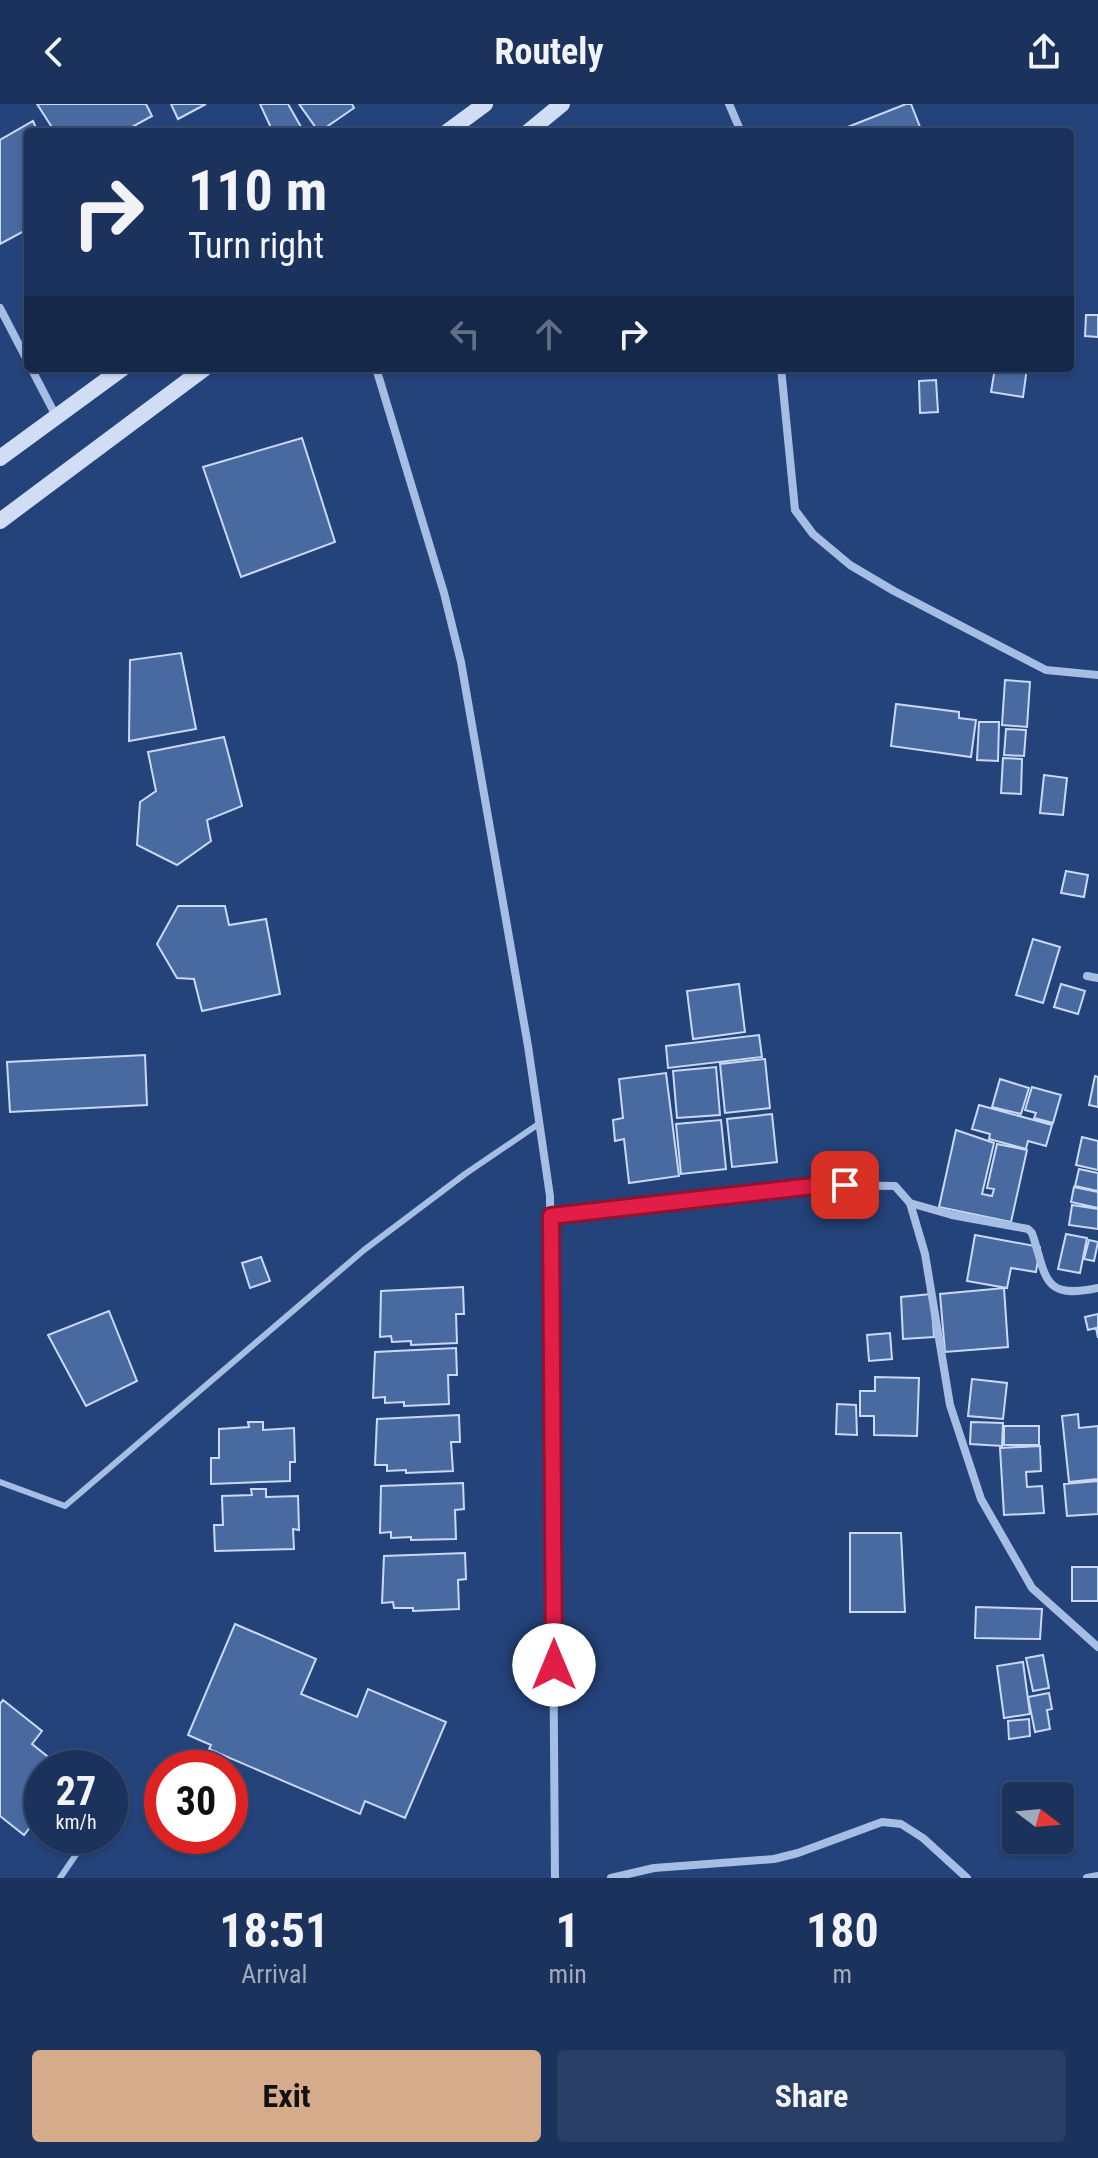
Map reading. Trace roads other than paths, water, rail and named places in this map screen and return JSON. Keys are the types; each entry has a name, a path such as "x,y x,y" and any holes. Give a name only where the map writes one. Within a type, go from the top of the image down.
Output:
{"main road":[{"path":"452,128 485,104"},
{"path":"534,126 562,104"},
{"path":"0,458 118,372"},
{"path":"0,521 200,372"}],"street":[{"path":"729,104 739,128"},
{"path":"0,308 24,354"},
{"path":"33,372 57,417"},
{"path":"377,372 444,593 461,662 540,1123 551,1216 555,1878"},
{"path":"781,372 795,510 813,534 850,565 883,585 1046,670 1098,675"},
{"path":"1087,976 1098,978"},
{"path":"551,1216 822,1185 895,1186 910,1203 925,1254 950,1405 981,1499 1032,1588 1098,1647"},
{"path":"910,1203 952,1215 1028,1229 1048,1282 1059,1291 1073,1293 1098,1288"},
{"path":"611,1878 654,1868 774,1859 882,1822 901,1824 923,1838 967,1878"},
{"path":"1087,1878 1098,1876"}],"lane":[{"path":"0,1482 65,1506 364,1250 465,1174 540,1123"},
{"path":"60,1878 76,1854"}]}
